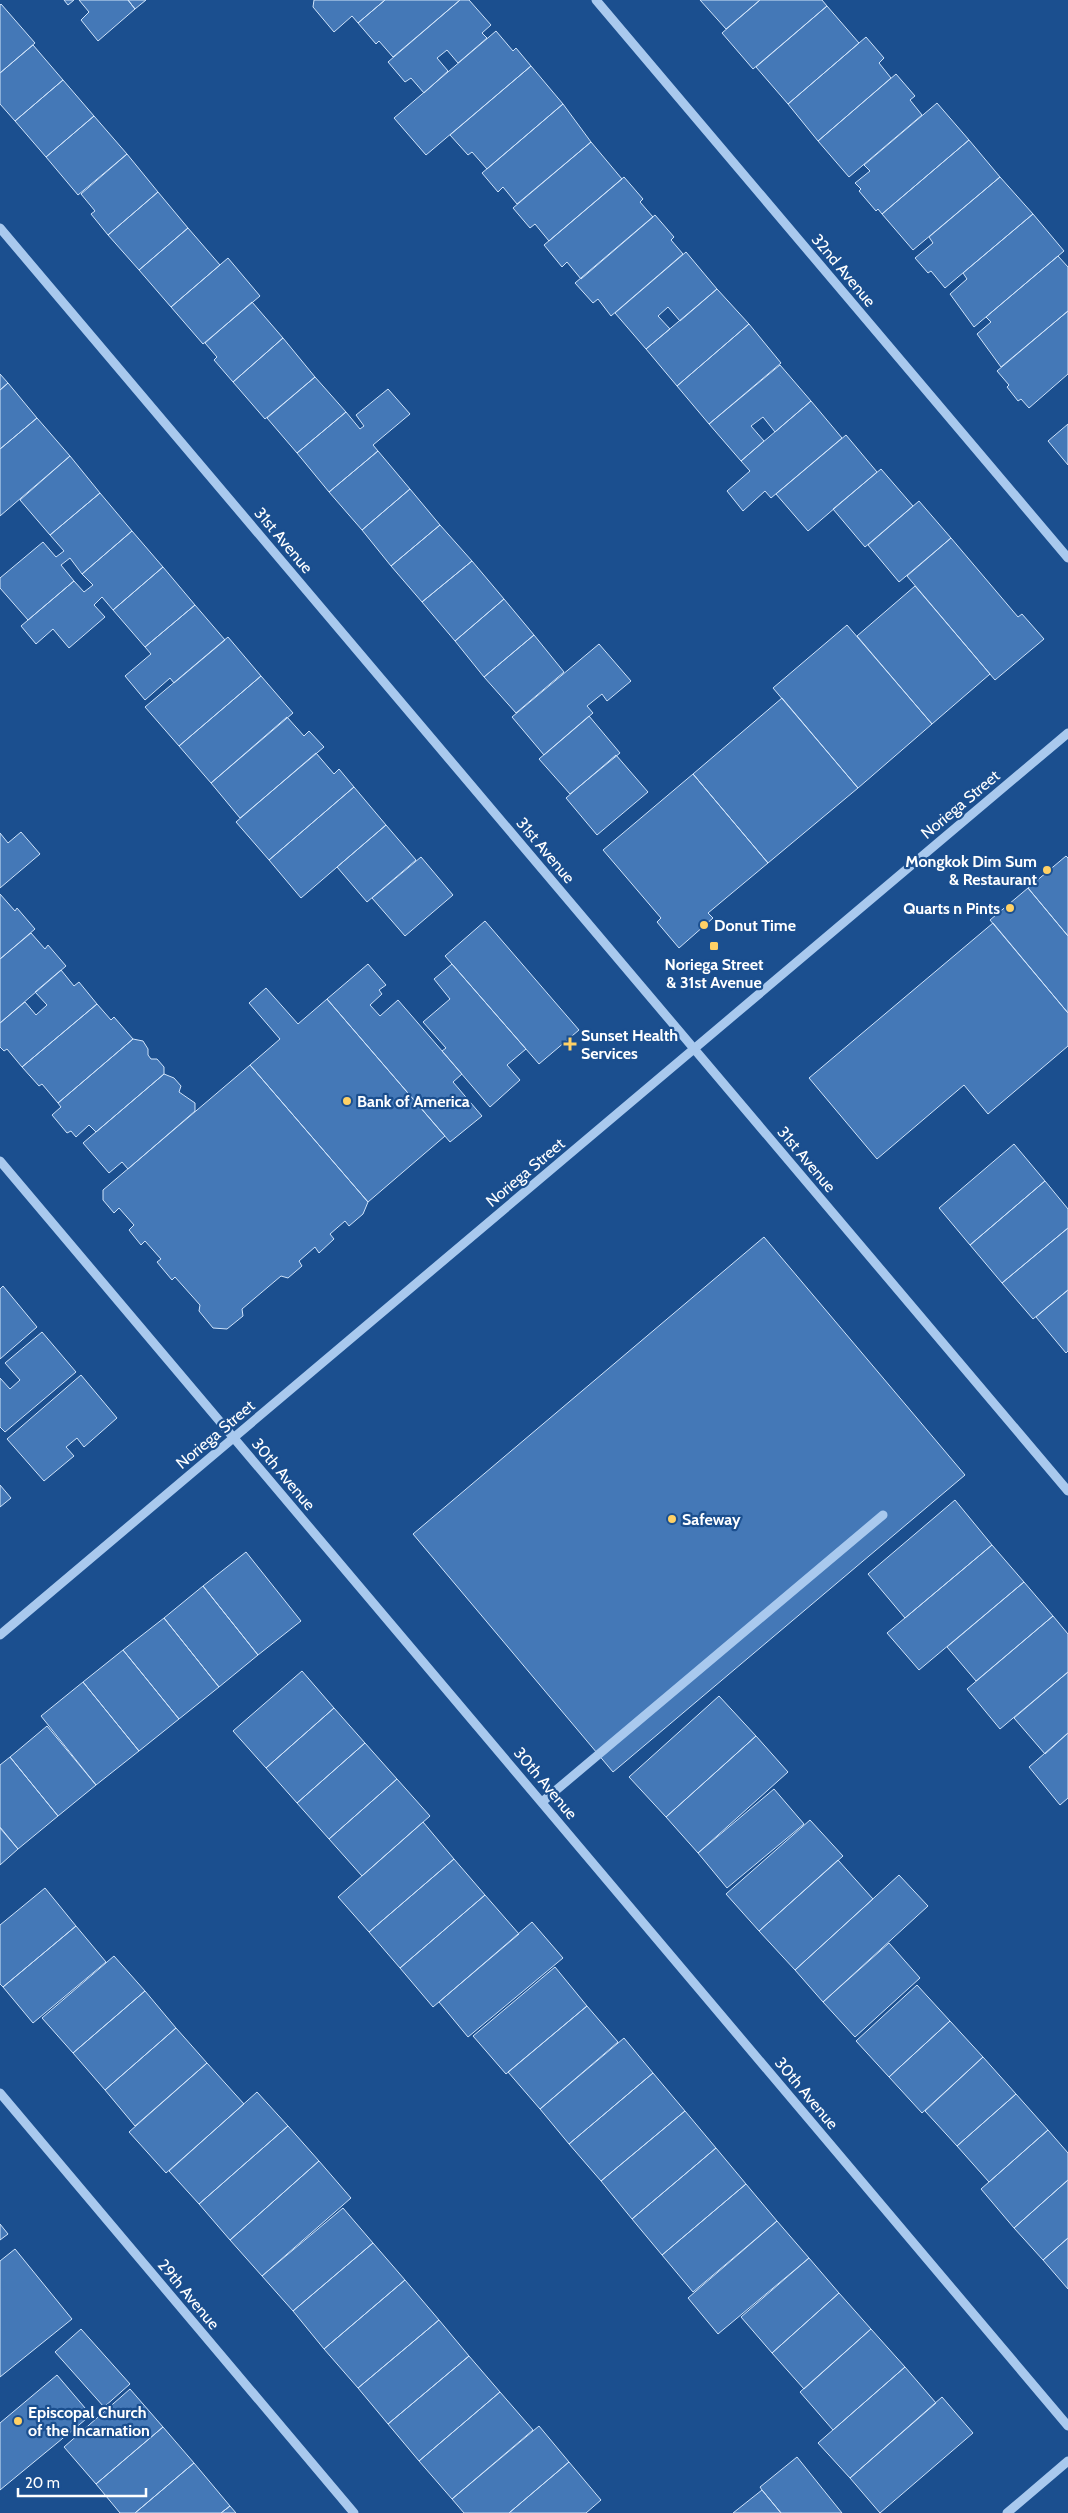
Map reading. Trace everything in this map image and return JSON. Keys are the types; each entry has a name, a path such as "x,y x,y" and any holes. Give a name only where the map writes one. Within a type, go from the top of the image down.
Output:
{"street":[{"name":"32nd Avenue","path":"596,0 1068,558"},
{"name":"31st Avenue","path":"0,228 1068,1491"},
{"name":"Noriega Street","path":"0,1634 1068,733"},
{"name":"30th Avenue","path":"0,1161 1068,2426"},
{"path":"542,1802 883,1515"},
{"name":"29th Avenue","path":"0,2094 354,2513"},
{"path":"1007,2513 1068,2461"}],"building":[{"path":"64,0 74,0 68,5"},
{"path":"79,0 128,0 135,9 98,41 81,20 89,12"},
{"path":"128,0 146,0 135,9"},
{"path":"314,0 385,0 358,23 352,16 334,32 313,7"},
{"path":"385,0 460,0 393,57 379,41 376,44 358,23"},
{"path":"460,0 469,0 491,25 482,33 487,38 458,63 447,50 437,58 448,71 424,93 411,78 405,82 388,62"},
{"path":"700,0 760,0 726,29"},
{"path":"760,0 822,0 827,6 753,69 722,33"},
{"path":"0,5 35,43 0,73"},
{"path":"827,6 859,43 788,104 756,67"},
{"path":"496,31 513,51 516,48 531,66 426,155 394,118"},
{"path":"866,37 884,58 879,63 891,78 818,141 788,104"},
{"path":"33,45 63,80 15,121 0,104 0,73"},
{"path":"531,66 563,104 487,169 472,152 468,155 450,135"},
{"path":"896,74 915,96 910,100 922,115 849,177 818,141"},
{"path":"63,80 94,116 46,157 15,121"},
{"path":"937,103 969,140 882,214 878,209 876,211 859,191 861,189 855,183 870,171 864,165"},
{"path":"563,104 591,142 517,204 503,187 498,192 482,173"},
{"path":"94,116 127,154 78,195 46,157"},
{"path":"969,140 1000,177 913,250 882,214"},
{"path":"591,142 622,179 549,241 535,224 530,228 513,208"},
{"path":"127,154 158,192 108,235 91,214 95,211 81,194"},
{"path":"624,177 643,199 640,202 653,217 581,279 567,262 562,267 544,245"},
{"path":"1000,177 1033,214 945,288 931,271 928,273 915,258 933,243 929,237"},
{"path":"158,192 188,228 139,270 108,235"},
{"path":"1033,214 1064,251 974,327 950,294 967,279 963,273"},
{"path":"655,215 674,237 671,240 683,254 611,316 598,299 593,303 575,283"},
{"path":"188,228 220,265 171,307 139,270"},
{"path":"686,252 717,289 680,321 668,307 658,316 670,329 646,349 615,313"},
{"path":"1058,256 1068,267 1068,311 1001,367 977,334 991,322 986,317"},
{"path":"228,258 260,296 203,344 171,307"},
{"path":"717,289 749,324 677,386 646,349"},
{"path":"252,302 283,338 233,382 214,360 217,357 205,343"},
{"path":"1068,311 1068,374 1029,408 1021,399 1018,401 1007,387 1009,385 997,371"},
{"path":"749,324 781,363 709,424 677,386"},
{"path":"283,338 315,377 265,419 233,382"},
{"path":"780,365 811,401 775,432 763,417 751,426 764,441 741,461 709,424"},
{"path":"0,374 8,383 0,390"},
{"path":"315,377 346,412 297,453 267,418"},
{"path":"8,383 37,418 0,449 0,390"},
{"path":"388,389 410,414 373,445 378,451 329,492 297,453 346,412 360,429 364,426 356,415"},
{"path":"811,401 842,438 771,498 765,491 743,511 727,491 750,471 741,461"},
{"path":"37,418 70,456 0,516 0,449"},
{"path":"1068,424 1068,465 1048,441"},
{"path":"846,435 877,472 808,531 776,494"},
{"path":"378,451 410,489 362,530 329,492"},
{"path":"70,456 100,493 50,535 20,500"},
{"path":"881,469 913,506 865,547 833,509"},
{"path":"410,489 440,525 391,566 362,530"},
{"path":"100,493 132,531 82,574 70,558 61,565 74,581 28,620 0,588 0,578 43,542 56,557 64,551 50,535"},
{"path":"919,501 951,538 899,582 868,545"},
{"path":"440,525 472,561 422,602 391,566"},
{"path":"132,531 163,567 113,610 102,597 94,605 105,617 69,648 53,629 36,644 21,626 74,581 84,592 93,585 82,574"},
{"path":"951,538 1018,617 1022,614 1044,639 995,680 907,576"},
{"path":"472,561 504,599 455,641 422,602"},
{"path":"163,567 195,605 145,647 113,610"},
{"path":"915,586 990,674 932,724 857,636"},
{"path":"504,599 534,635 484,677 455,641"},
{"path":"195,605 225,640 174,683 170,678 145,700 125,676 151,654 145,647"},
{"path":"847,625 932,724 858,788 773,688"},
{"path":"534,635 564,672 516,713 484,677"},
{"path":"228,637 261,676 179,746 145,707"},
{"path":"599,644 631,681 607,701 602,694 587,706 593,713 544,755 512,717"},
{"path":"261,676 293,713 211,783 179,746"},
{"path":"782,698 858,788 768,863 693,774"},
{"path":"589,716 620,753 570,794 539,759"},
{"path":"287,717 304,736 309,731 324,747 240,818 211,783"},
{"path":"316,753 334,774 339,769 354,787 269,860 236,822"},
{"path":"616,755 648,792 597,835 566,798"},
{"path":"693,774 768,863 708,913 713,918 679,948 657,922 661,918 603,850"},
{"path":"354,787 386,825 301,898 269,860"},
{"path":"386,825 416,860 367,902 337,867"},
{"path":"21,832 40,854 0,888 0,833 8,843"},
{"path":"1066,856 1068,858 1068,936 1028,888"},
{"path":"421,857 453,895 405,936 372,898"},
{"path":"1028,888 1068,936 1068,1013 990,920"},
{"path":"0,894 15,911 17,908 35,929 0,959"},
{"path":"485,921 579,1030 539,1064 445,956"},
{"path":"993,923 1068,1013 1068,1046 988,1114 964,1085 877,1159 809,1078"},
{"path":"31,933 45,949 48,945 66,966 0,1023 0,959"},
{"path":"368,964 386,985 379,990 382,994 370,1005 380,1016 398,1000 462,1074 453,1082 482,1116 450,1142 327,999"},
{"path":"452,964 526,1049 507,1065 520,1080 490,1107 442,1051 446,1048 423,1022 450,999 434,979"},
{"path":"61,970 74,986 79,982 97,1004 22,1067 7,1049 4,1051 0,1047 0,1023 25,1002 36,1015 47,1005 35,992"},
{"name":"Bank of America","path":"266,988 298,1024 327,999 445,1136 368,1202 250,1065 280,1039 249,1003"},
{"path":"97,1004 111,1020 114,1017 133,1039 58,1103 42,1084 39,1086 22,1067"},
{"path":"133,1039 143,1041 151,1059 157,1059 164,1067 164,1074 96,1132 89,1125 76,1137 71,1131 67,1133 52,1115 61,1107 58,1103"},
{"path":"250,1065 368,1202 363,1214 349,1226 345,1221 330,1234 334,1239 319,1253 315,1247 299,1261 302,1266 288,1278 281,1276 242,1309 243,1316 227,1329 213,1328 199,1311 200,1305 175,1277 172,1280 157,1262 161,1259 145,1241 141,1245 129,1230 134,1225 119,1208 114,1213 103,1200 103,1190"},
{"path":"164,1074 174,1078 181,1086 179,1092 195,1103 195,1111 128,1169 122,1162 109,1173 83,1143"},
{"path":"1014,1144 1045,1181 970,1245 939,1208"},
{"path":"1045,1181 1068,1209 1068,1228 1002,1283 970,1245"},
{"path":"1068,1228 1068,1290 1033,1319 1002,1283"},
{"name":"Safeway","path":"764,1237 965,1475 613,1772 413,1534"},
{"path":"3,1286 37,1327 0,1359 0,1289"},
{"path":"1068,1290 1068,1351 1066,1353 1036,1317"},
{"path":"42,1332 76,1372 5,1432 0,1427 0,1378 10,1389 20,1380 5,1363"},
{"path":"81,1375 117,1418 84,1447 77,1438 66,1447 74,1456 44,1481 7,1439"},
{"path":"0,1485 11,1498 0,1507"},
{"path":"955,1500 992,1545 905,1618 868,1574"},
{"path":"992,1545 1024,1582 919,1670 887,1633"},
{"path":"246,1552 301,1621 258,1655 203,1586"},
{"path":"1024,1582 1053,1616 976,1681 947,1647"},
{"path":"203,1586 258,1655 219,1687 164,1618"},
{"path":"1053,1616 1068,1634 1068,1672 1000,1729 967,1689"},
{"path":"164,1618 219,1687 179,1719 123,1650"},
{"path":"123,1650 179,1719 139,1751 83,1682"},
{"path":"302,1671 334,1708 266,1768 233,1731"},
{"path":"1068,1672 1068,1733 1045,1754 1014,1718"},
{"path":"83,1682 139,1751 96,1785 41,1716"},
{"path":"719,1696 756,1736 666,1817 629,1777"},
{"path":"334,1708 365,1743 297,1803 266,1768"},
{"path":"47,1726 96,1785 58,1816 10,1757"},
{"path":"1068,1733 1068,1798 1060,1805 1029,1767"},
{"path":"756,1736 788,1772 698,1853 666,1817"},
{"path":"365,1743 397,1779 329,1839 297,1803"},
{"path":"10,1757 58,1816 18,1849 0,1827 0,1765"},
{"path":"397,1779 430,1816 362,1876 329,1839"},
{"path":"774,1789 804,1824 727,1888 698,1853"},
{"path":"810,1820 843,1856 759,1931 726,1894"},
{"path":"423,1822 454,1859 369,1932 338,1897"},
{"path":"0,1828 18,1849 0,1865"},
{"path":"454,1859 485,1895 400,1968 369,1932"},
{"path":"838,1860 873,1899 795,1970 759,1931"},
{"path":"899,1875 928,1906 823,2002 795,1970"},
{"path":"45,1888 76,1926 3,1987 0,1984 0,1925"},
{"path":"485,1895 519,1934 433,2007 400,1968"},
{"path":"532,1922 563,1958 468,2037 439,2002"},
{"path":"76,1926 106,1962 33,2023 3,1987"},
{"path":"889,1943 920,1978 855,2037 823,2002"},
{"path":"114,1956 145,1991 73,2053 42,2018"},
{"path":"555,1967 587,2006 506,2074 473,2036"},
{"path":"917,1985 950,2021 889,2077 856,2041"},
{"path":"145,1991 176,2028 105,2090 73,2053"},
{"path":"587,2006 618,2042 540,2109 508,2072"},
{"path":"950,2021 983,2057 922,2113 889,2077"},
{"path":"176,2028 207,2063 135,2126 105,2090"},
{"path":"624,2038 653,2073 569,2144 540,2109"},
{"path":"983,2057 1016,2094 957,2146 925,2111"},
{"path":"207,2063 244,2104 166,2173 129,2132"},
{"path":"653,2073 685,2111 601,2181 569,2144"},
{"path":"257,2092 288,2126 199,2204 169,2171"},
{"path":"1016,2094 1048,2130 989,2182 957,2146"},
{"path":"685,2111 716,2148 632,2219 601,2181"},
{"path":"288,2126 319,2161 230,2240 199,2204"},
{"path":"1048,2130 1068,2153 1068,2180 1014,2228 981,2189"},
{"path":"716,2148 746,2184 662,2255 632,2219"},
{"path":"319,2161 351,2198 262,2276 230,2240"},
{"path":"1068,2180 1068,2238 1043,2260 1014,2228"},
{"path":"746,2184 777,2221 693,2292 662,2255"},
{"path":"343,2208 373,2243 293,2311 262,2276"},
{"path":"777,2221 809,2258 718,2334 688,2298"},
{"path":"0,2224 8,2234 0,2240"},
{"path":"1068,2238 1068,2289 1043,2260"},
{"path":"373,2243 405,2280 324,2349 293,2311"},
{"path":"15,2249 72,2319 0,2377 0,2261"},
{"path":"809,2258 839,2293 772,2353 741,2317"},
{"path":"405,2280 439,2320 358,2388 324,2349"},
{"path":"839,2293 871,2329 804,2389 772,2353"},
{"path":"439,2320 469,2356 388,2424 358,2388"},
{"path":"81,2329 130,2384 104,2407 55,2352"},
{"path":"871,2329 905,2367 833,2430 800,2392"},
{"path":"469,2356 500,2392 419,2461 388,2424"},
{"path":"905,2367 936,2403 850,2478 818,2443"},
{"path":"57,2375 91,2415 0,2490 0,2423"},
{"path":"130,2389 163,2427 96,2484 64,2447"},
{"path":"500,2392 533,2430 452,2499 419,2461"},
{"path":"942,2397 973,2433 880,2513 850,2478"},
{"path":"539,2426 569,2462 509,2513 464,2513 452,2499"},
{"path":"163,2427 194,2463 135,2513 120,2513 96,2484"},
{"path":"797,2457 842,2513 781,2513 762,2490 760,2487"},
{"path":"569,2462 601,2500 586,2513 509,2513"},
{"path":"194,2463 230,2506 221,2513 135,2513"},
{"path":"762,2490 781,2513 733,2513"},
{"path":"230,2506 236,2513 221,2513"}],"place":[{"name":"Mongkok Dim Sum & Restaurant","path":"1047,870"},
{"name":"Quarts n Pints","path":"1010,908"},
{"name":"Donut Time","path":"704,925"},
{"name":"Noriega Street & 31st Avenue","path":"714,946"},
{"name":"Sunset Health Services","path":"570,1044"},
{"name":"Bank of America","path":"347,1101"},
{"name":"Safeway","path":"672,1519"},
{"name":"Episcopal Church of the Incarnation","path":"18,2421"}]}
